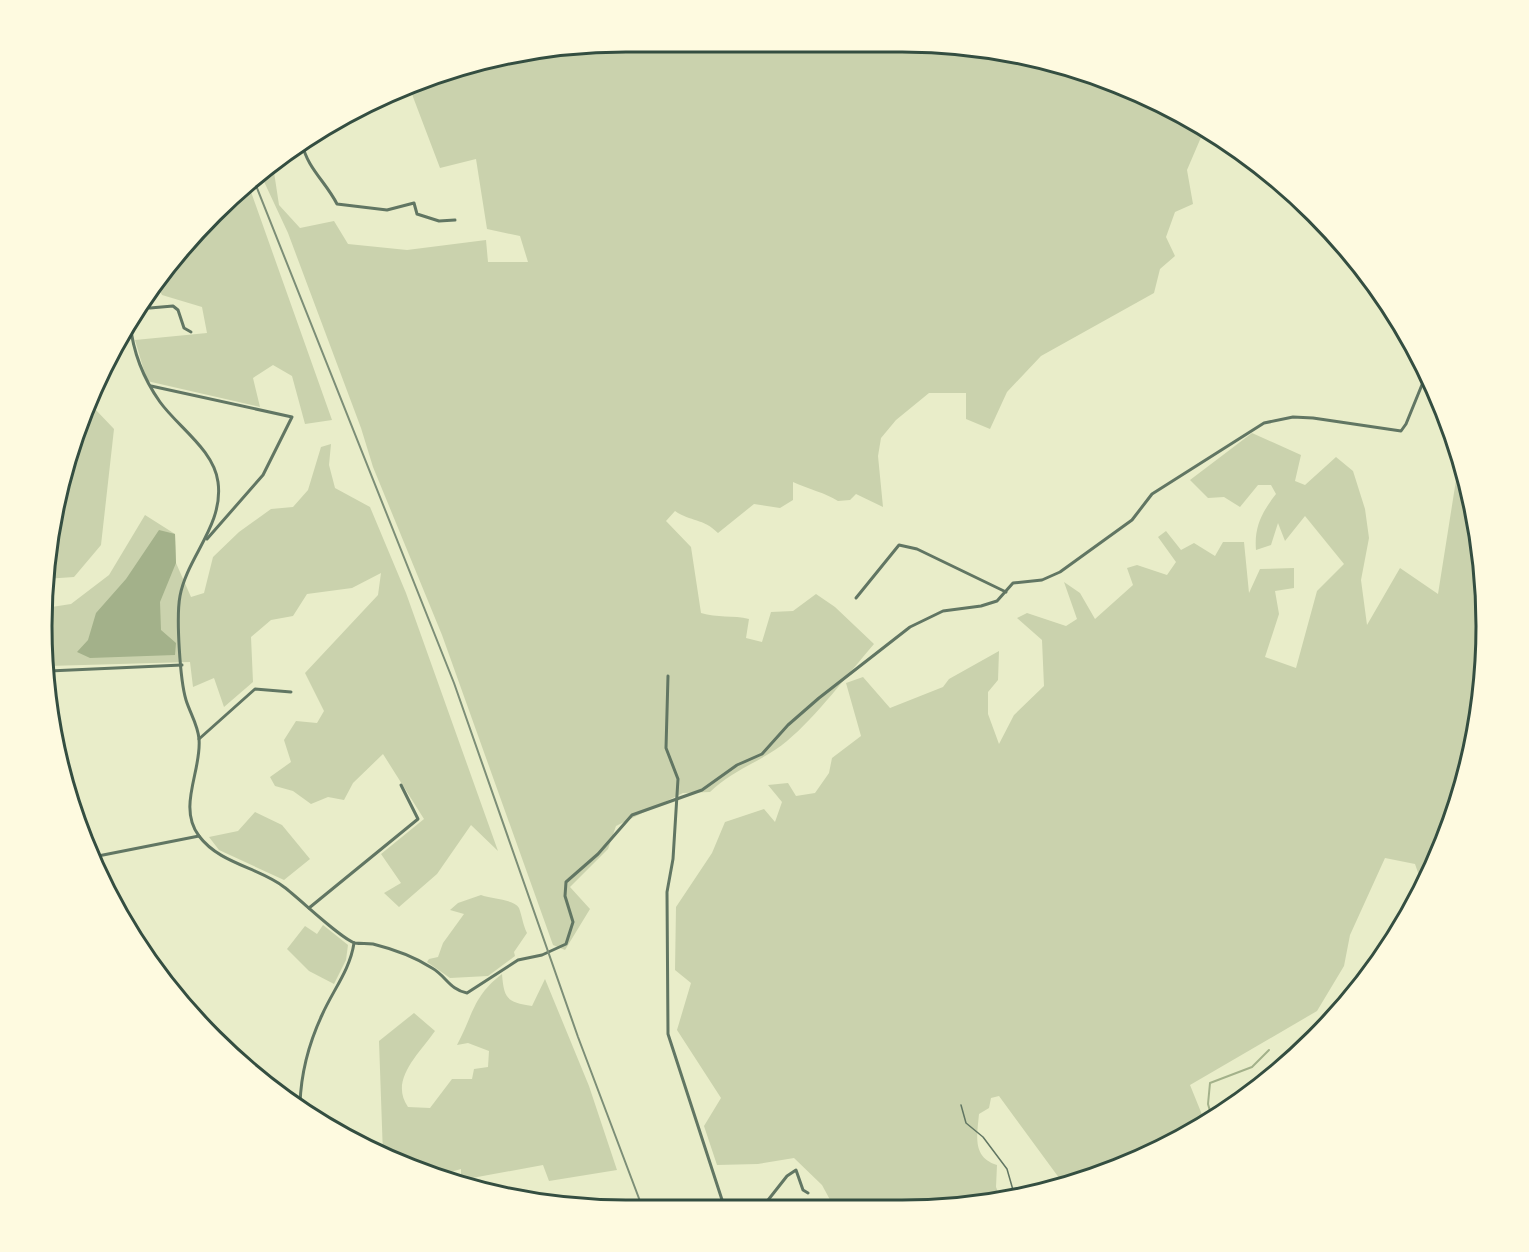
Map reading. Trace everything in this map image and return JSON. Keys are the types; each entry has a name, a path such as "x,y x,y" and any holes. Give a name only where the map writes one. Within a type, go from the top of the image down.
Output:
{"street":[{"path":"304,152 305,160 331,191 337,204 387,210 414,203 417,214 439,221 455,220"},
{"path":"149,308 173,306 178,310 184,328 191,332"},
{"path":"131,336 132,345 150,386 161,403 207,457 218,479 219,498 206,540"},
{"path":"150,386 292,417 263,475 206,540 186,573 180,597 186,699 199,739 190,802 191,820 199,836 234,862 284,886 354,943 371,944 411,957 432,968 445,978 451,987 467,993 478,988 496,972 518,960 543,955 566,944 573,922 565,896 566,882 598,854 632,815 702,790 737,765 762,754 788,725 819,698 907,629 943,611 981,606 997,601 1013,583 1042,580 1060,572 1132,520 1152,494 1264,423 1293,417 1313,418 1401,431 1422,384"},
{"path":"856,598 899,544 917,549 1006,591"},
{"path":"55,671 183,665"},
{"path":"668,676 666,748 678,779 673,859 667,892 668,1034 722,1199"},
{"path":"199,739 255,689 291,692"},
{"path":"309,908 418,819 401,785"},
{"path":"101,855 199,836"},
{"path":"300,1098 301,1076 311,1043 322,1014 351,960 354,943"},
{"path":"769,1199 787,1176 796,1170 803,1190 808,1193"}],"lane":[{"path":"962,1105 966,1123 983,1137 1007,1169 1013,1188"}],"shaded area":[{"path":"903,53 978,57 1051,72 1087,83 1157,112 1201,136 1187,170 1193,204 1175,212 1166,237 1175,256 1160,269 1154,293 1041,356 1007,392 990,429 966,419 966,393 929,393 896,420 881,438 878,456 883,507 856,494 850,500 838,501 793,482 793,500 780,508 754,504 718,533 702,522 675,511 666,521 691,547 701,613 749,619 746,638 762,642 771,612 793,611 816,594 835,607 874,644 810,720 778,748 728,778 710,792 683,793 616,826 608,849 570,887 590,909 565,950 553,945 442,635 373,467 361,428 288,233 264,182 274,173 279,205 300,228 334,221 348,244 407,250 486,240 488,262 528,262 520,236 487,229 476,159 440,168 412,94 478,72 551,57 588,54"},
{"path":"251,192 332,420 305,424 292,376 273,365 253,378 260,407 147,381 135,340 207,333 202,307 162,295 160,292 195,248 220,220"},
{"path":"95,409 114,429 101,545 74,577 55,578 57,551 72,478"},
{"path":"1252,433 1301,455 1295,481 1305,485 1336,457 1353,471 1365,509 1369,538 1361,580 1367,625 1400,568 1438,594 1457,477 1472,551 1475,588 1475,664 1472,701 1457,774 1433,845 1419,876 1415,864 1385,858 1350,935 1344,966 1317,1011 1190,1085 1202,1115 1122,1156 1059,1178 999,1096 991,1098 989,1108 979,1114 977,1138 983,1157 997,1165 998,1191 941,1198 830,1199 822,1185 794,1158 758,1164 717,1165 704,1126 721,1098 677,1030 691,983 675,970 676,907 712,853 725,822 764,809 775,822 782,802 768,785 788,783 796,796 815,793 829,773 832,758 861,736 846,683 863,677 890,708 943,687 949,679 999,651 998,680 988,692 988,714 999,744 1014,715 1044,686 1042,640 1017,618 1027,613 1066,626 1077,619 1064,582 1080,593 1095,619 1133,585 1127,568 1137,565 1167,575 1176,562 1158,537 1166,531 1181,550 1194,543 1215,556 1223,542 1244,542 1249,593 1260,569 1294,568 1294,588 1275,591 1279,614 1265,657 1296,668 1317,591 1344,564 1305,516 1285,541 1278,523 1271,545 1256,550 1256,534 1260,520 1276,494 1271,485 1258,485 1240,507 1224,497 1208,498 1190,480"},
{"path":"331,444 329,465 335,488 370,507 406,593 498,851 471,825 437,874 399,907 384,893 401,883 381,854 424,819 383,754 353,783 344,800 328,797 311,804 293,791 275,786 270,777 291,762 284,740 296,721 317,723 324,711 305,673 378,595 381,573 352,588 307,594 293,616 271,620 251,637 253,682 224,707 214,678 193,687 190,662 54,666 53,607 71,604 109,575 145,515 175,534 176,563 191,597 204,593 213,557 239,532 271,509 293,507 308,490 321,447"},
{"path":"159,530 175,534 176,563 160,602 161,630 176,643 175,655 90,658 77,652 88,640 96,613 126,579"},
{"path":"255,812 282,825 310,859 284,880 219,850 209,837 238,831"},
{"path":"481,895 516,905 527,933 514,952 515,956 488,976 450,978 427,962 429,959 438,957 443,943 464,914 450,910 458,903"},
{"path":"323,925 348,945 346,960 334,984 309,971 287,949 305,926 317,934"},
{"path":"502,974 508,998 517,1003 532,1006 545,979 589,1086 617,1170 549,1181 543,1165 472,1178 461,1175 461,1169 451,1172 442,1169 383,1145 379,1041 414,1013 435,1031 408,1068 402,1087 403,1097 408,1107 430,1108 452,1079 472,1079 474,1069 488,1067 489,1051 468,1043 457,1045 479,998"}],"waterway":[{"path":"1210,1111 1208,1104 1210,1083 1252,1067 1269,1050"}],"railway":[{"path":"257,188 454,683 578,1037 639,1199"}]}
